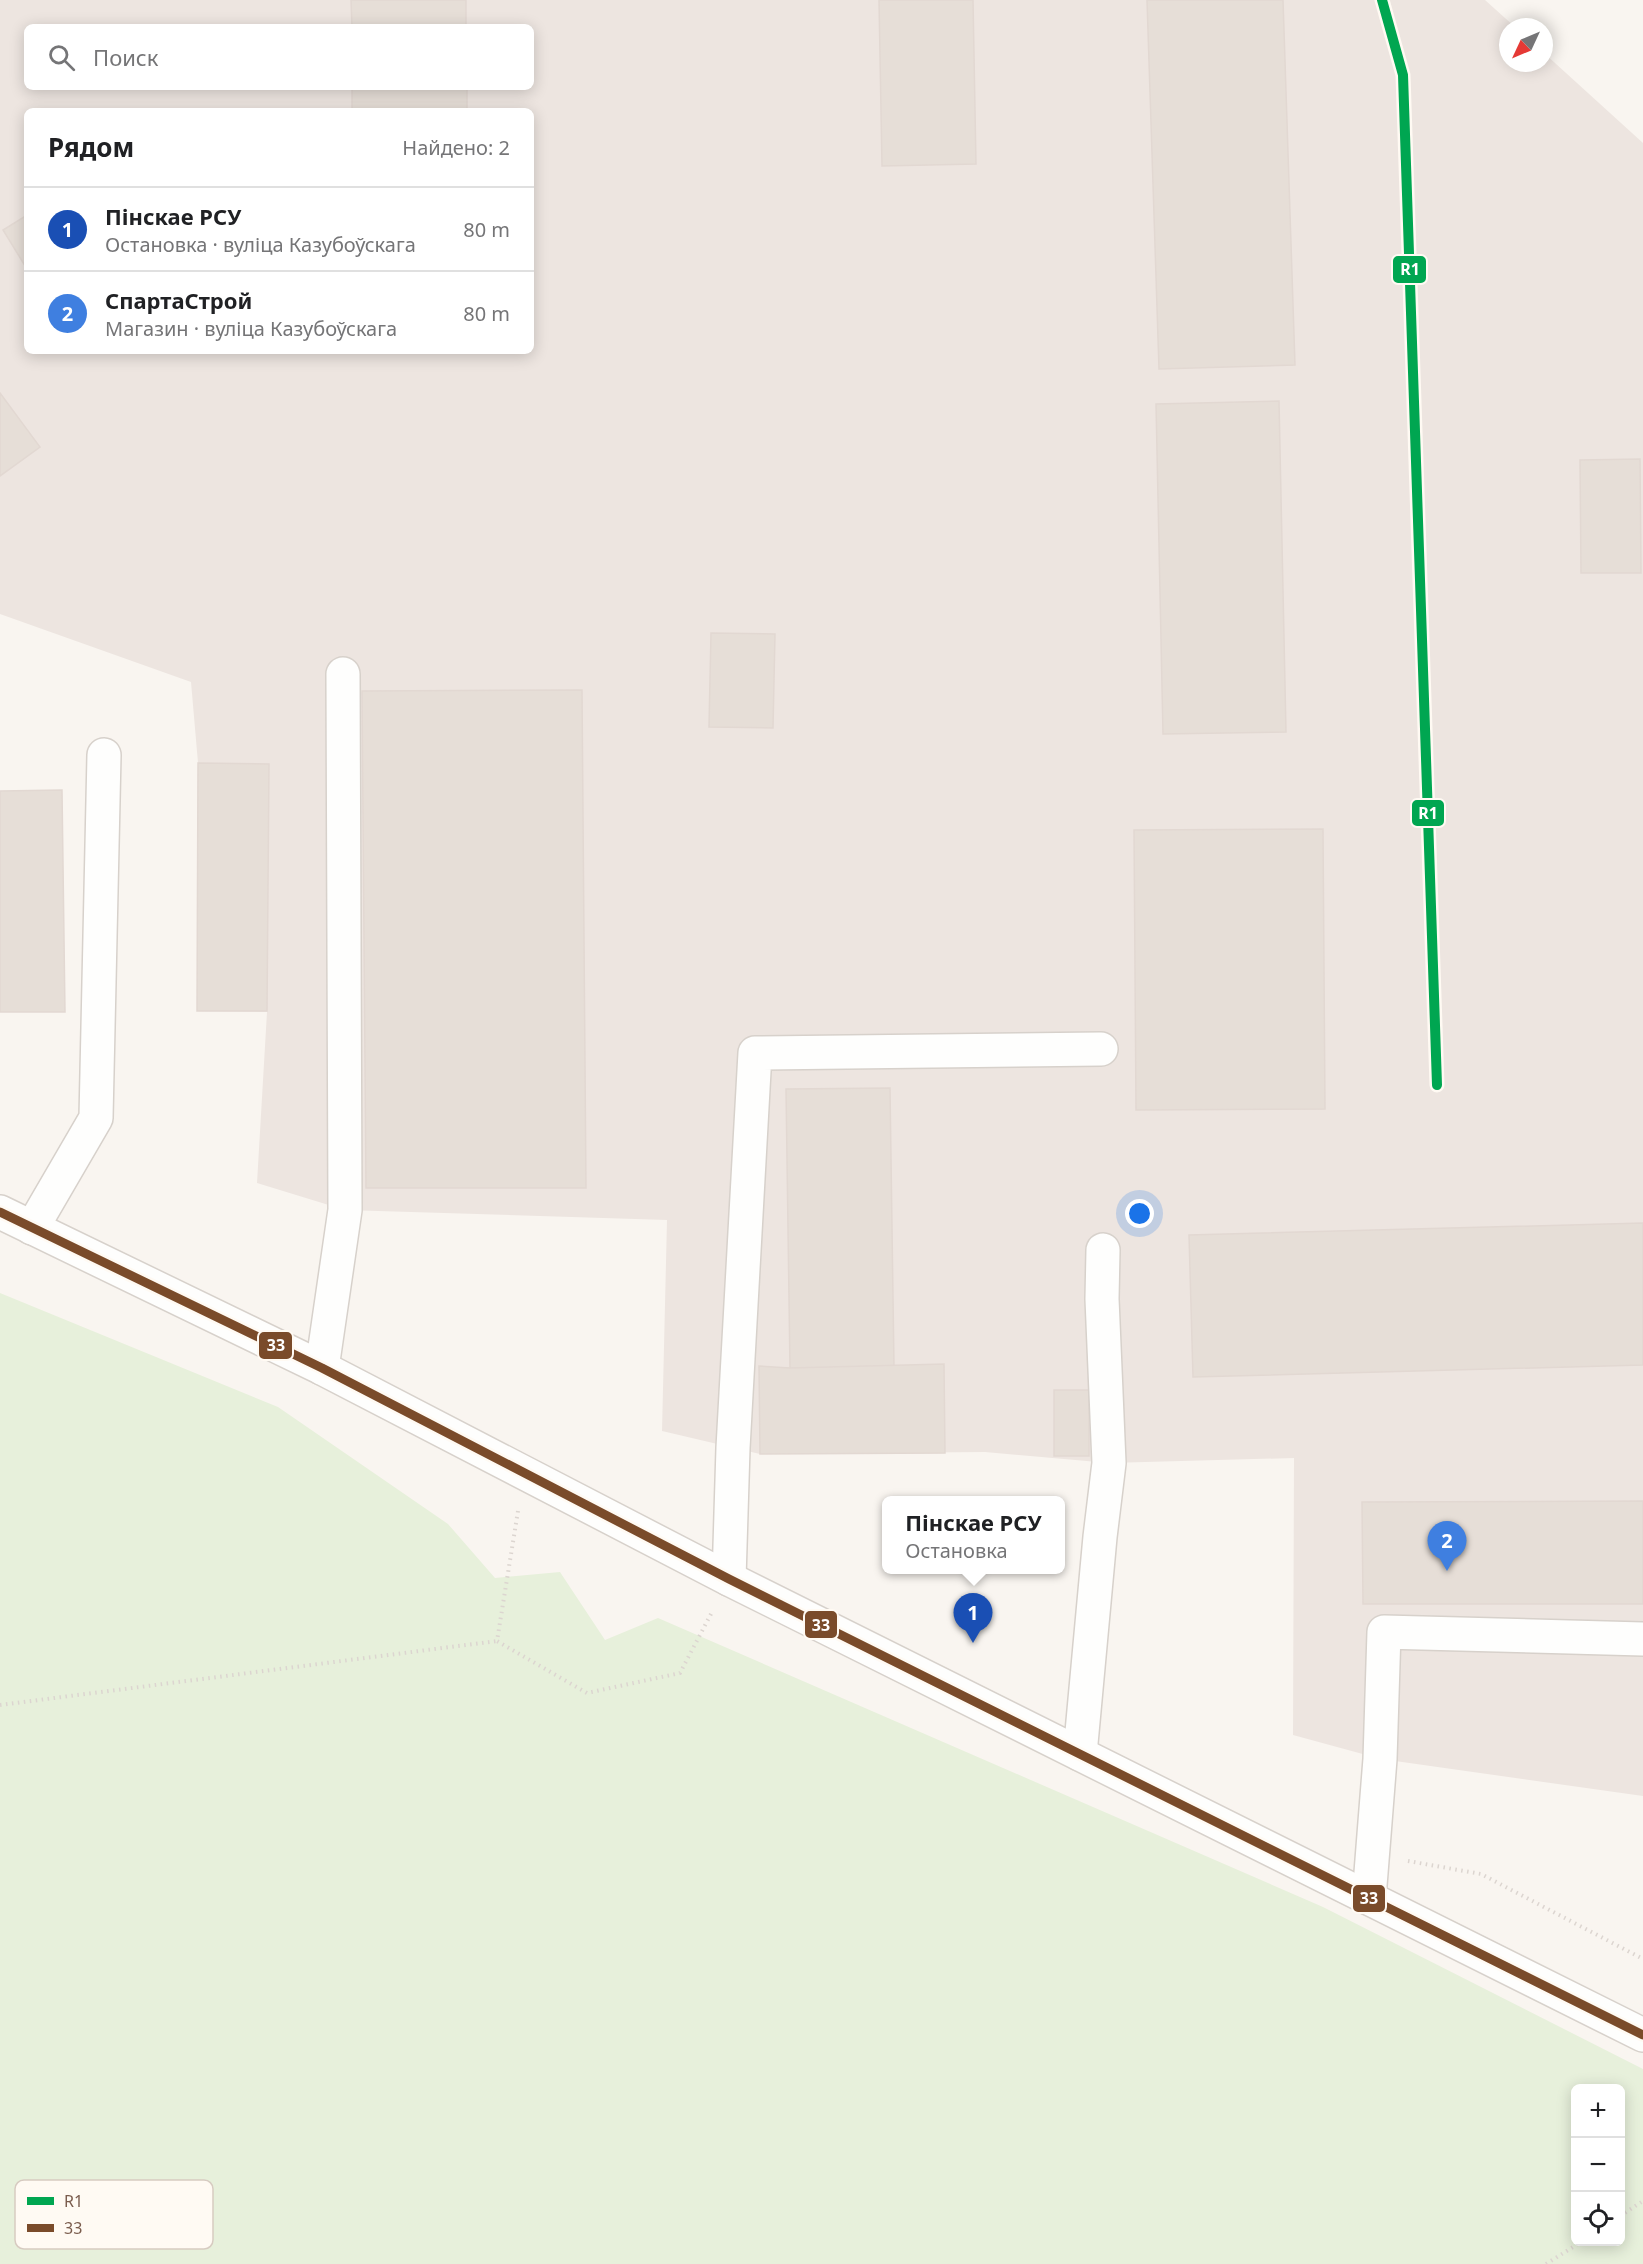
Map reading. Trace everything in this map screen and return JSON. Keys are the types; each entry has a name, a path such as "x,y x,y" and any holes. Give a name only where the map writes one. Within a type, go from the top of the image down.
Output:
{"street":[{"path":"322,1368 345,1210 343,674"},
{"path":"32,1228 96,1118 104,755"},
{"path":"729,1579 733,1436 755,1053 1101,1049"},
{"path":"0,1212 322,1368 729,1579 1643,2035"},
{"path":"1080,1754 1109,1463 1102,1299 1103,1250"},
{"path":"1369,1899 1380,1759 1383,1632 1643,1639"}],"path":[{"path":"496,1641 525,1473"},
{"path":"0,1705 496,1641 587,1694 680,1673 729,1579"},
{"path":"1372,1854 1481,1874 1643,1959"},
{"path":"1625,2213 1643,2201"},
{"path":"1546,2264 1573,2246"}],"shaded area":[{"path":"0,0 1485,0 1505,18 1499,18 1499,72 1553,72 1553,61 1643,143 1643,1796 1381,1759 1293,1735 1294,1458 1109,1463 985,1452 760,1454 662,1431 667,1220 345,1210 257,1183 267,1012 197,1011 198,763 191,682 0,614"}],"green space":[{"path":"0,1293 278,1407 448,1524 495,1578 560,1572 605,1640 658,1618 1323,1907 1643,2069 1643,2264 0,2264"}],"building":[{"path":"351,0 466,0 466,24 352,24"},
{"path":"879,0 973,0 976,164 882,166"},
{"path":"1147,0 1283,0 1295,365 1159,369"},
{"path":"352,90 467,90 467,108 352,108"},
{"path":"24,217 24,264 3,230"},
{"path":"0,393 40,447 0,476"},
{"path":"1279,401 1286,732 1163,734 1156,404"},
{"path":"1640,459 1641,573 1581,573 1580,460"},
{"path":"711,633 775,634 773,728 709,727"},
{"path":"582,690 586,1188 366,1188 362,691"},
{"path":"198,763 269,764 267,1011 197,1011"},
{"path":"62,790 65,1012 0,1012 0,791"},
{"path":"1323,829 1325,1109 1136,1110 1134,830"},
{"path":"890,1088 894,1367 790,1368 786,1089"},
{"path":"1643,1223 1643,1365 1193,1377 1189,1235"},
{"path":"944,1364 945,1453 760,1454 759,1366 790,1368"},
{"path":"1054,1390 1089,1390 1089,1456 1054,1456"},
{"path":"1643,1501 1643,1604 1363,1604 1362,1502"}],"transit line":[{"name":"R1","path":"1382,0 1403,75 1437,1085"},
{"name":"33","path":"0,1212 322,1368 729,1579 1643,2035"}],"place":[{"name":"СпартаСтрой","path":"1447,1571"},
{"name":"Пінскае РСУ","path":"973,1643"}]}
